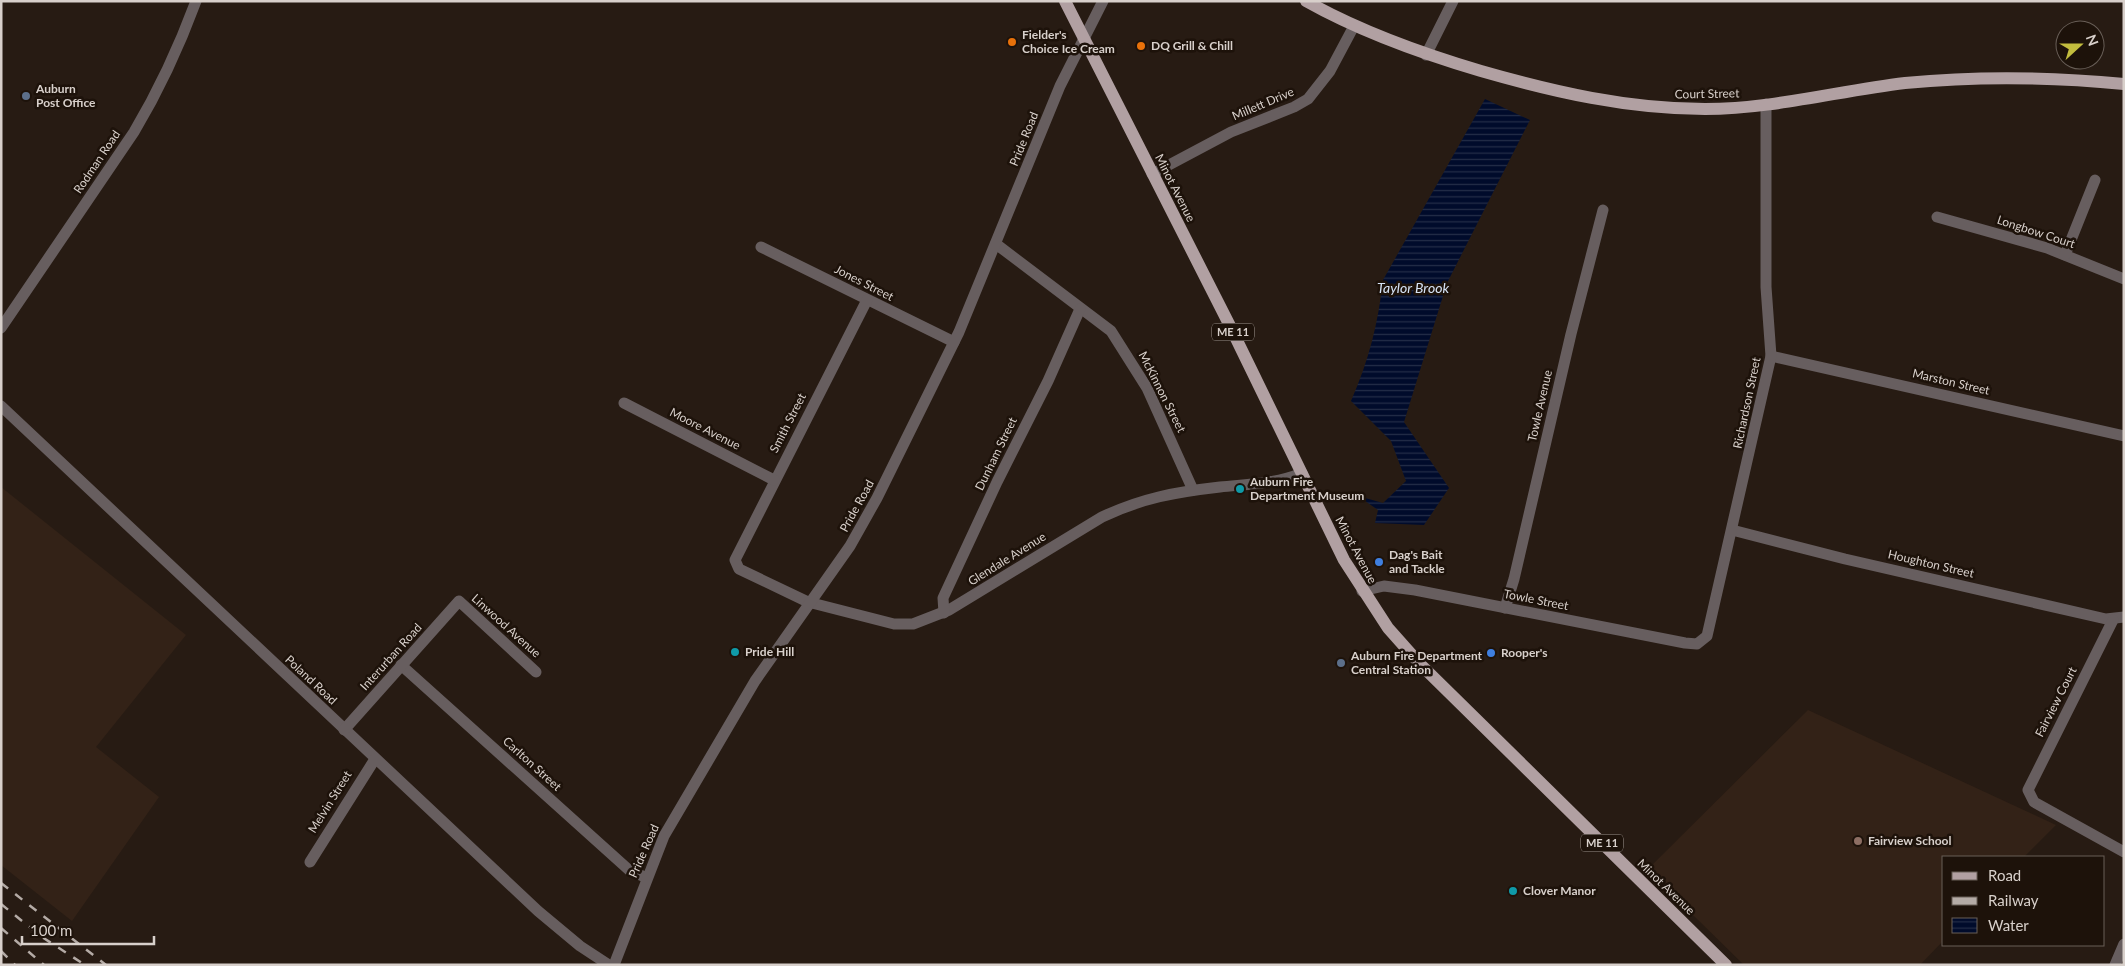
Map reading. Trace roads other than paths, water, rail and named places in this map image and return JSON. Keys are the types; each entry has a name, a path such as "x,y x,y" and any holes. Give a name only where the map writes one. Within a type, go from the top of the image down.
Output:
{"main road":[{"name":"Minot Avenue","path":"1065,1 1302,472 1344,560 1362,591 1388,628 1420,664 1726,965"},
{"name":"Court Street","path":"1306,1 1354,26 1426,55 1509,79 1599,100 1706,109 1766,104 1905,84 1978,78 2058,79 2124,84"}],"street":[{"name":"Rodman Road","path":"1,328 134,132 154,99 177,51 196,1"},
{"name":"Pride Road","path":"614,965 646,878 664,836 768,661 808,602 850,546 868,517 954,342 1060,86 1103,1"},
{"path":"1426,55 1453,1"},
{"name":"Millett Drive","path":"1152,174 1230,132 1294,107 1308,99 1330,71 1354,26"},
{"name":"Richardson Street","path":"1703,641 1712,625 1771,356 1766,286 1766,104"},
{"path":"2065,255 2095,180"},
{"name":"Towle Avenue","path":"1505,608 1514,579 1569,344 1603,210"},
{"name":"Longbow Court","path":"1938,217 2020,239 2124,279"},
{"name":"McKinnon Street","path":"996,244 1043,278 1080,309 1102,322 1111,331 1137,369 1175,446 1193,490"},
{"name":"Jones Street","path":"761,247 954,342"},
{"name":"Smith Street","path":"735,560 867,300"},
{"name":"Dunham Street","path":"944,613 943,598 997,482 1048,382 1080,309"},
{"name":"Marston Street","path":"1771,356 2124,436"},
{"name":"Moore Avenue","path":"624,403 774,480"},
{"name":"Poland Road","path":"1,406 538,911 580,946 609,965"},
{"name":"Glendale Avenue","path":"735,560 739,569 808,602 902,625 924,622 944,613 1110,513 1146,498 1193,490 1273,482 1302,472"},
{"name":"Houghton Street","path":"1732,530 1845,559 2118,618"},
{"name":"Towle Street","path":"1362,591 1390,586 1685,643 1697,644 1703,641"},
{"name":"Interurban Road","path":"344,730 459,601"},
{"name":"Linwood Avenue","path":"459,601 536,672"},
{"name":"Fairview Court","path":"2118,618 2031,781 2028,790 2030,797 2044,808 2124,852"},
{"name":"Carlton Street","path":"401,666 629,870 646,878"},
{"name":"Melvin Street","path":"310,862 374,758"},
{"path":"2115,965 2124,944"}],"water":[{"name":"Taylor Brook","path":"1485,99 1530,120 1447,283 1404,422 1449,488 1424,525 1375,523 1378,510 1358,496 1383,503 1406,481 1391,441 1351,401 1372,342 1383,280"}],"railway":[{"path":"1,883 106,965"},
{"path":"1,904 42,937 85,965"},
{"path":"1,928 44,965"},
{"path":"1,951 15,965"}],"place":[{"name":"Fielder's Choice Ice Cream","path":"1012,42"},
{"name":"DQ Grill & Chill","path":"1141,46"},
{"name":"Auburn Post Office","path":"26,96"},
{"name":"Auburn Fire Department Museum","path":"1240,489"},
{"name":"Dag's Bait and Tackle","path":"1379,562"},
{"name":"Pride Hill","path":"735,652"},
{"name":"Rooper's","path":"1491,653"},
{"name":"Auburn Fire Department Central Station","path":"1341,663"},
{"name":"Fairview School","path":"1858,841"},
{"name":"Clover Manor","path":"1513,891"}]}
